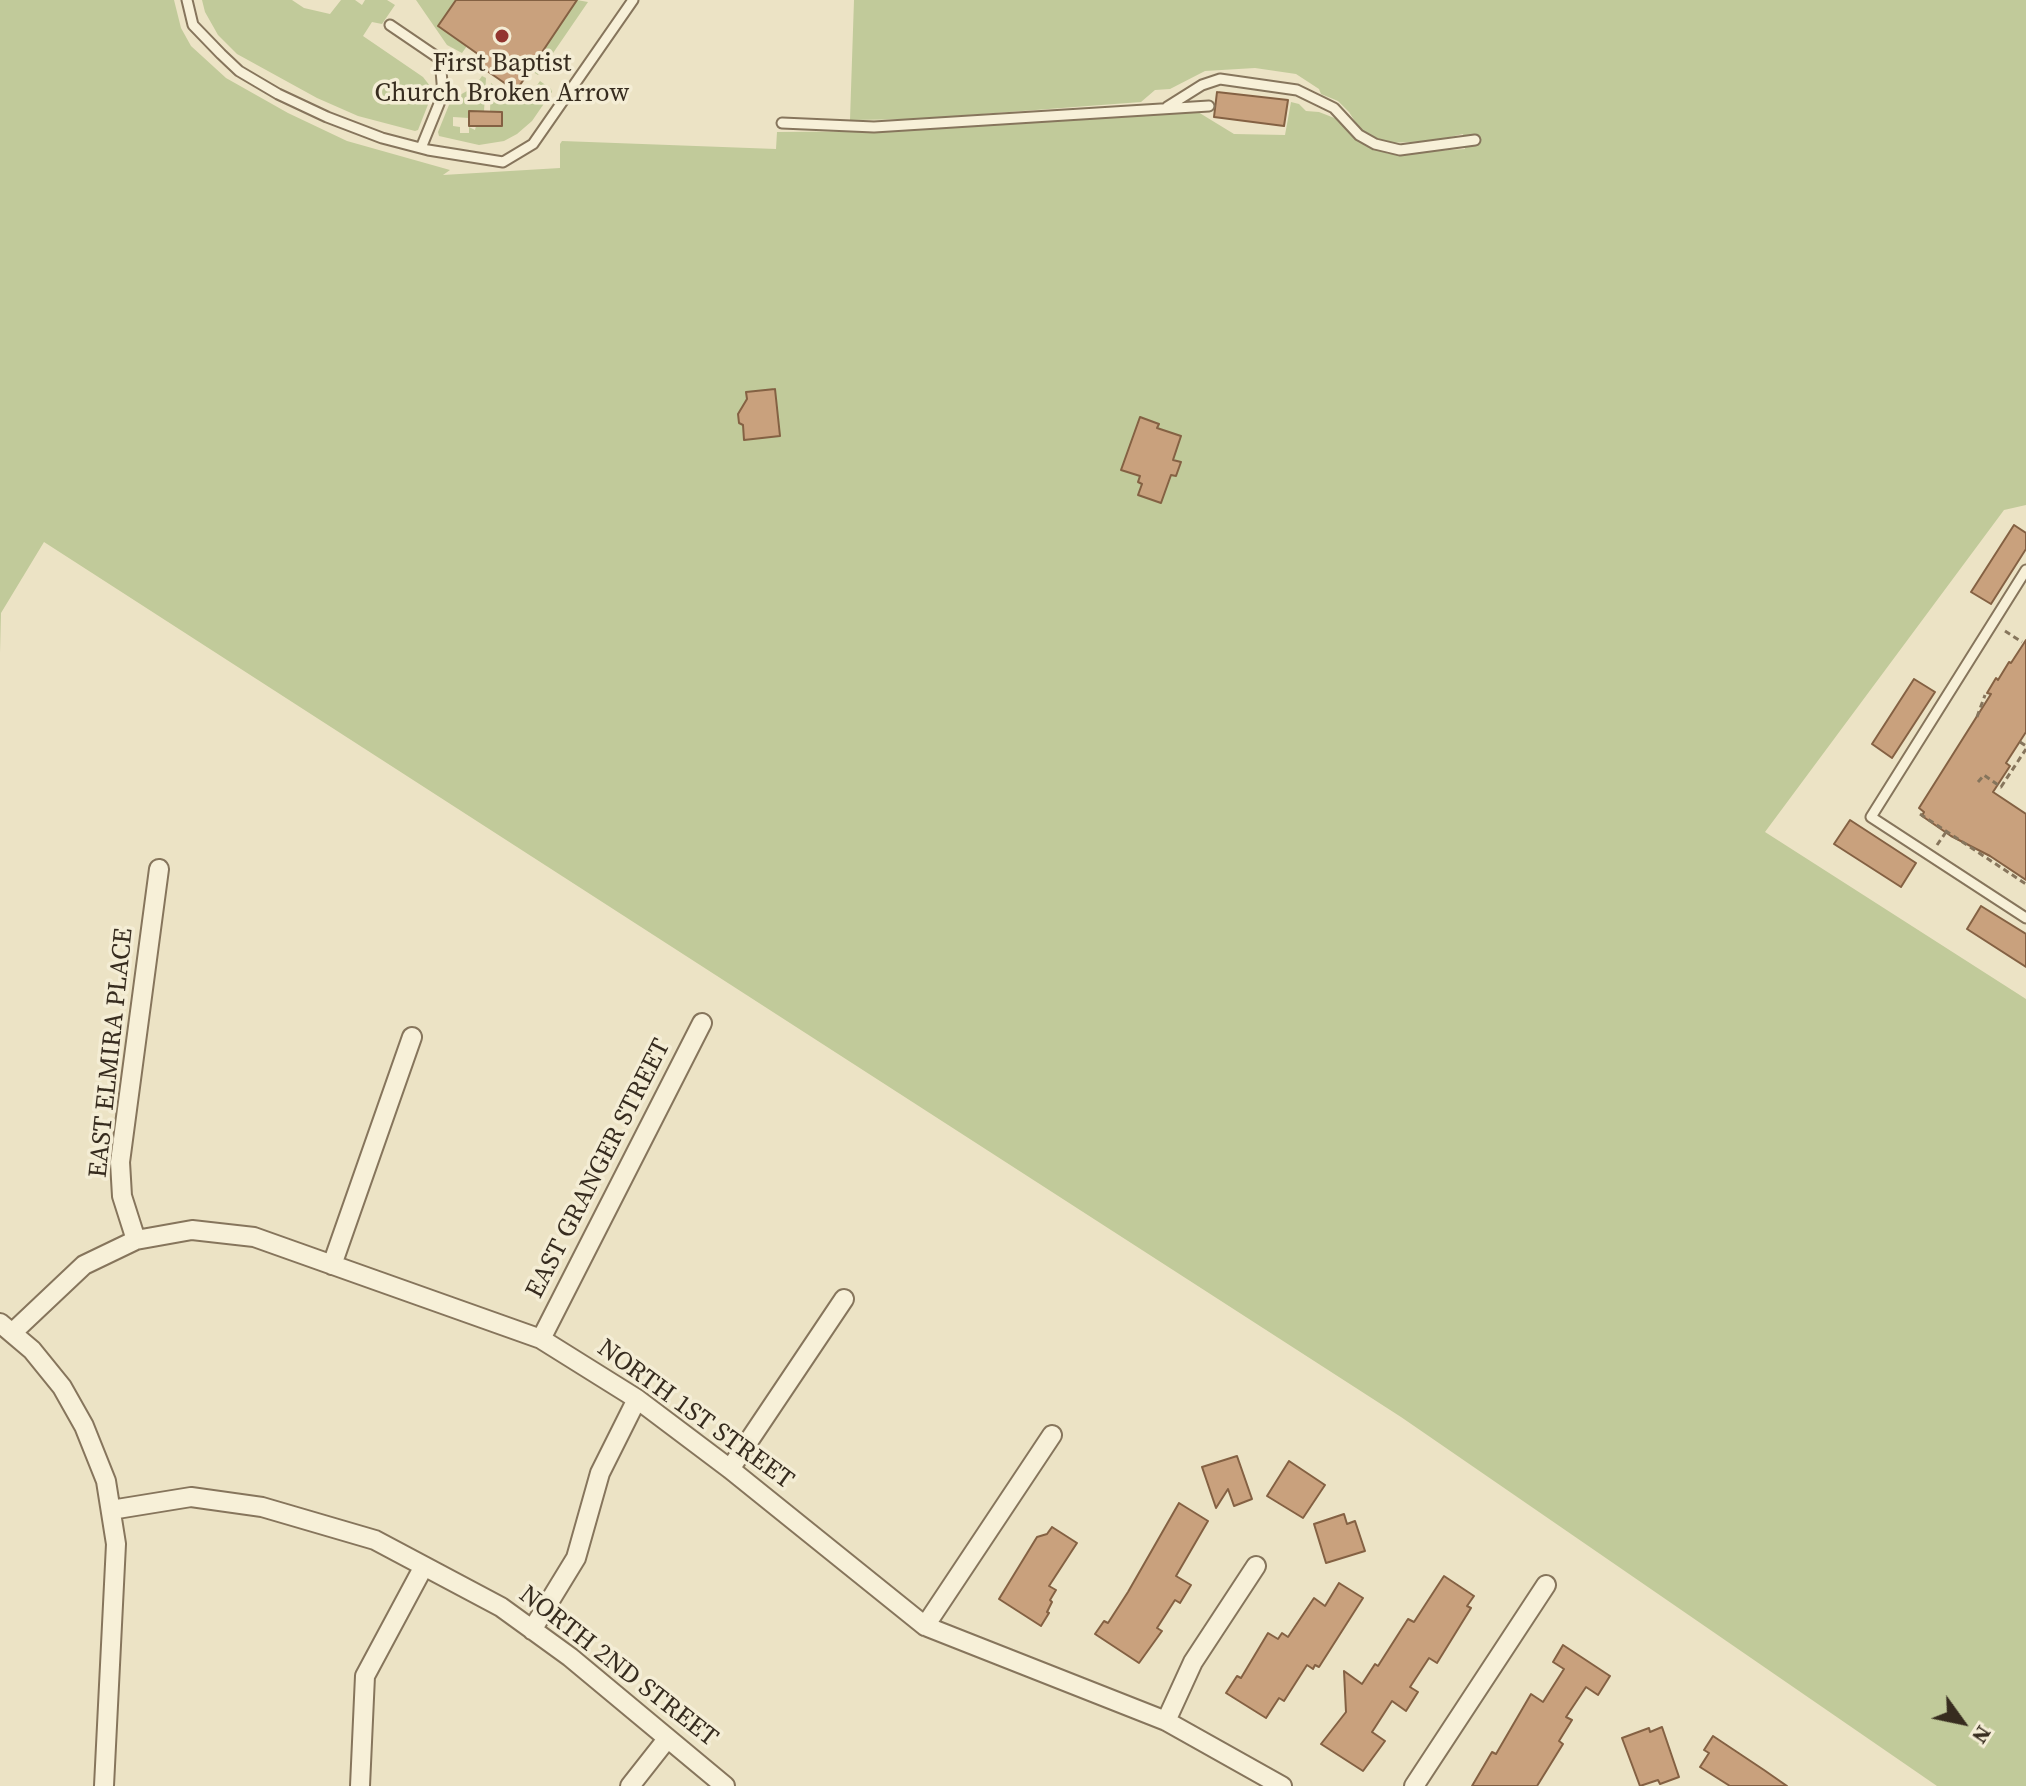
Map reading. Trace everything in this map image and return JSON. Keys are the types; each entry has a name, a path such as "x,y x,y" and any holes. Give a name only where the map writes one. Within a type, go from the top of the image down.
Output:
{"street":[{"name":"EAST ELMIRA PLACE","path":"136,1240 122,1196 120,1162 159,869"},
{"name":"EAST GRANGER STREET","path":"541,1339 702,1023"},
{"path":"332,1265 412,1037"},
{"name":"NORTH 1ST STREET","path":"6,1328 84,1265 136,1240 192,1230 254,1237 541,1339 637,1399 730,1469 925,1626 1166,1721 1282,1786"},
{"path":"730,1469 844,1299"},
{"path":"6,1328 32,1350 62,1387 84,1426 106,1481 116,1544 104,1786"},
{"path":"532,1630 576,1558 600,1473 637,1399"},
{"path":"925,1626 1052,1435"},
{"name":"NORTH 2ND STREET","path":"111,1510 191,1497 262,1507 375,1540 501,1607 570,1657 725,1786"},
{"path":"360,1786 365,1676 424,1566"},
{"path":"1166,1721 1193,1662 1256,1566"},
{"path":"1414,1786 1546,1585"},
{"path":"630,1786 667,1739"}],"lane":[{"path":"187,0 193,25 239,71 327,117 382,138 421,148 503,162 533,144 633,0"},
{"path":"390,25 440,59 443,94 421,148"},
{"path":"1164,109 1202,85 1220,79 1297,90 1334,108 1359,135 1387,147 1400,150 1475,140"},
{"path":"782,123 874,127 1209,106"},
{"path":"2026,570 1871,817 2026,918"}],"path":[{"path":"2005,631 2022,642"},
{"path":"1977,717 1985,695"},
{"path":"1978,782 1984,775 2001,787 2026,747 2020,742"},
{"path":"1920,814 2026,884"},
{"path":"1937,846 1946,832"}],"green space":[{"path":"0,0 174,0 181,28 191,46 226,78 288,113 347,141 450,170 443,175 560,168 562,141 776,149 777,132 898,131 1198,112 1234,134 1285,135 1291,102 1299,104 1306,111 1337,119 1367,146 1389,154 1465,149 1463,134 1433,141 1388,143 1361,131 1338,101 1321,94 1319,89 1296,74 1255,68 1205,71 1170,89 1155,90 1141,102 916,119 850,120 854,0 2026,0 2026,505 2004,510 1765,832 2026,999 2026,1786 1937,1786 1401,1417 44,542 1,613 0,653"},
{"path":"202,0 292,0 304,8 330,14 341,0 355,0 362,5 365,0 387,0 395,5 382,24 372,22 363,36 423,77 430,86 429,102 418,130 358,116 317,98 237,54 218,35"},
{"path":"416,0 456,0 438,26 467,46 462,53 447,45"},
{"path":"577,0 588,2 538,75 530,70"},
{"path":"482,76 486,78 484,111 469,111 469,118 453,117 453,126 460,127 460,133 469,133 469,127 475,130 476,126 501,126 502,112 490,111 491,83 518,104 525,102 540,81 552,92 532,121 504,141 479,145 439,136 451,100 474,87"}],"building":[{"name":"First Baptist Church Broken Arrow","path":"456,0 577,0 516,91 480,66 485,59 438,26"},
{"path":"1217,92 1288,100 1284,126 1214,117"},
{"path":"469,111 502,112 502,126 469,126"},
{"path":"775,389 780,436 744,440 738,414 747,399 746,392"},
{"path":"1140,417 1159,424 1157,428 1181,436 1173,460 1181,462 1176,476 1171,475 1161,503 1138,495 1142,484 1138,482 1140,476 1121,470"},
{"path":"2014,525 2026,533 2026,549 1991,604 1971,592"},
{"path":"2026,640 2026,732 2006,763 2010,766 1993,792 2026,814 2026,880 1990,856 1951,836 1922,816 1924,812 1919,808 1991,694 1987,693 1996,678 1998,680"},
{"path":"1914,679 1935,692 1892,758 1872,744"},
{"path":"1850,820 1916,863 1901,887 1834,844"},
{"path":"1981,906 2026,934 2026,967 1967,929"},
{"path":"1237,1456 1252,1499 1234,1506 1228,1489 1216,1508 1202,1467"},
{"path":"1289,1461 1325,1485 1303,1518 1267,1496"},
{"path":"1179,1503 1208,1521 1176,1576 1191,1585 1180,1603 1175,1600 1157,1628 1162,1631 1139,1663 1095,1634 1104,1621 1108,1623 1128,1592"},
{"path":"1344,1514 1347,1524 1355,1521 1365,1551 1326,1563 1314,1524"},
{"path":"1052,1527 1077,1543 1049,1586 1056,1590 1041,1626 999,1599 1037,1537 1047,1534"},
{"path":"1444,1576 1474,1596 1467,1606 1471,1608 1437,1663 1429,1658 1410,1687 1418,1692 1406,1711 1392,1701 1372,1732 1385,1741 1363,1771 1321,1744 1346,1712 1344,1671 1362,1684 1375,1664 1378,1666 1408,1619 1414,1622"},
{"path":"1339,1583 1363,1598 1319,1667 1315,1665 1313,1669 1307,1665 1284,1701 1279,1698 1266,1718 1226,1693 1237,1676 1241,1678 1268,1633 1278,1639 1282,1633 1288,1637 1314,1598 1325,1606"},
{"path":"1563,1645 1610,1676 1598,1695 1586,1687 1566,1717 1572,1720 1559,1741 1563,1744 1537,1786 1472,1786 1492,1752 1496,1754 1531,1694 1543,1702 1564,1669 1553,1662"},
{"path":"1662,1727 1679,1777 1660,1784 1658,1780 1640,1786 1622,1738 1649,1728 1650,1732"},
{"path":"1713,1736 1787,1786 1730,1786 1700,1767 1709,1753 1704,1750"}],"place":[{"name":"First Baptist Church Broken Arrow","path":"502,36"}]}
